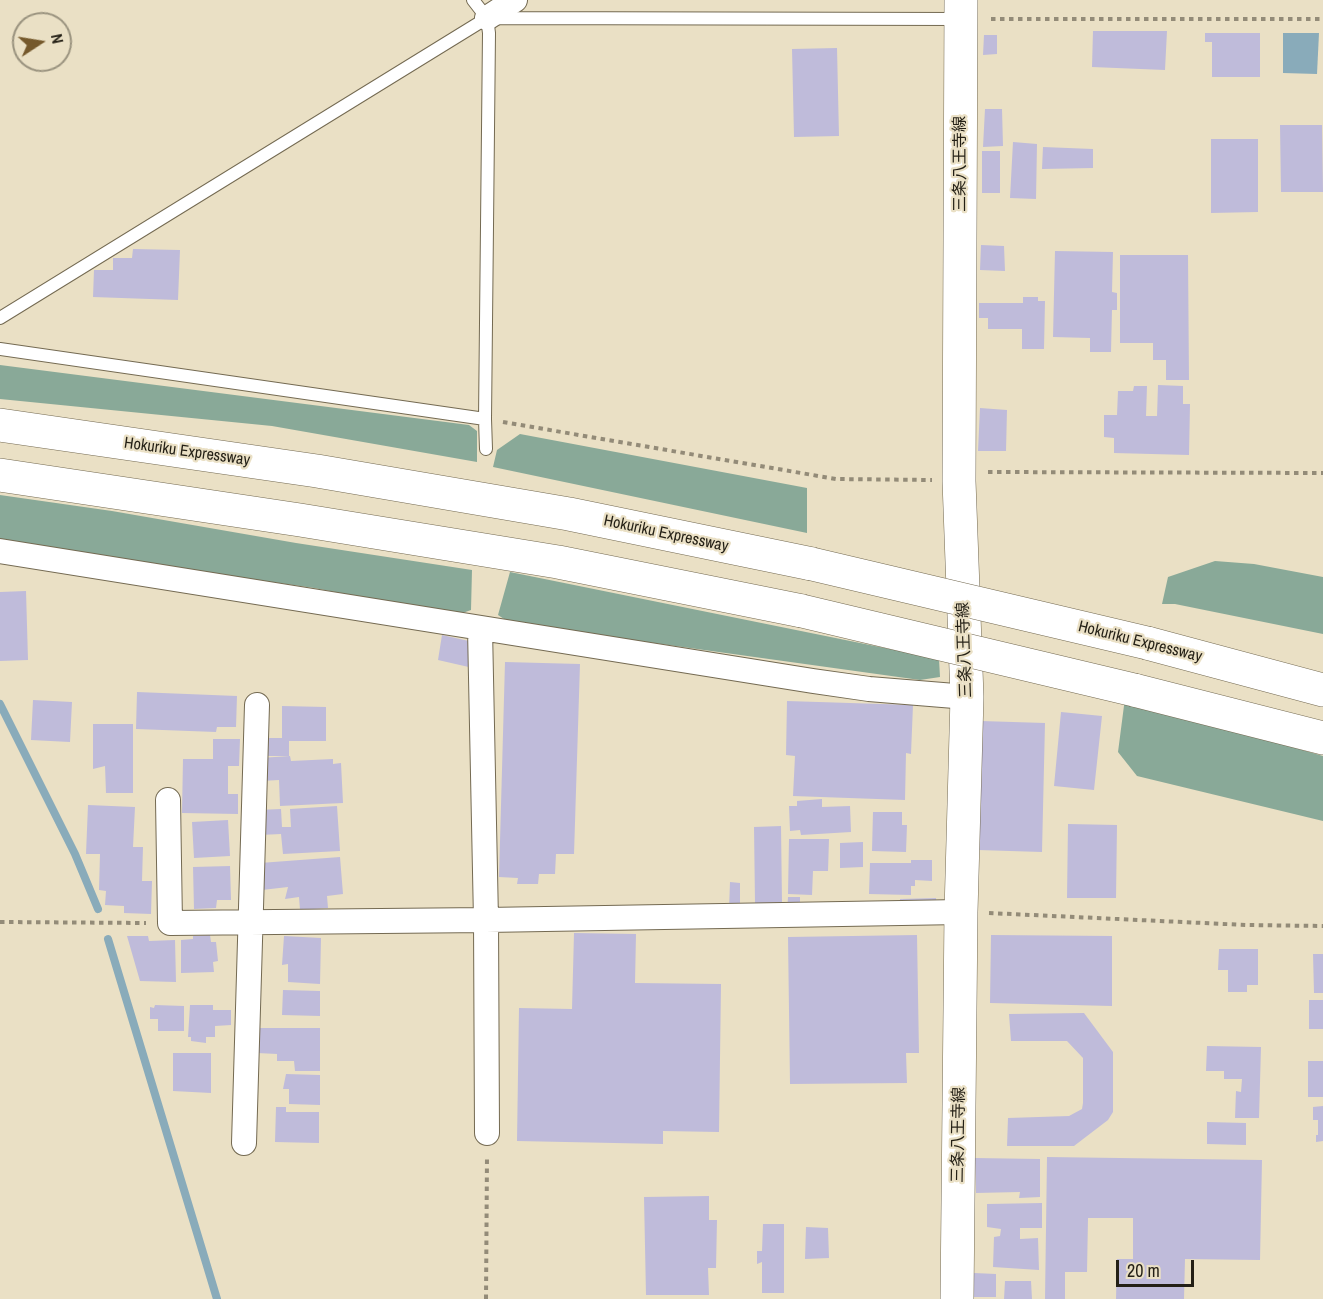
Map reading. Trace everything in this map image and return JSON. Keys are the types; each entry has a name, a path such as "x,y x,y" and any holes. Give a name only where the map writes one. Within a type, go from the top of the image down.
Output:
{"main road":[{"name":"三条八王寺線","path":"957,1299 961,912 967,697 959,476 961,10"},
{"name":"Hokuriku Expressway","path":"0,425 362,479 569,514 812,564 1147,644 1323,690"},
{"path":"0,475 558,562 802,611 1134,690 1323,738"}],"street":[{"path":"480,9 515,0"},
{"path":"0,551 480,629 858,687 967,697"},
{"path":"480,629 486,920 487,1133"},
{"path":"244,1143 257,705"},
{"path":"168,800 170,923 961,912"}],"lane":[{"path":"0,318 480,9 961,10"},
{"path":"480,9 489,45 486,449"},
{"path":"0,349 485,419"}],"path":[{"path":"961,10 1323,19"},
{"path":"485,419 836,479 1323,473"},
{"path":"961,912 1246,925 1323,926"},
{"path":"0,922 170,923"},
{"path":"486,1299 487,1133"}],"green space":[{"path":"0,365 469,425 477,431 477,462 272,426 0,399"},
{"path":"520,434 807,488 807,533 493,467 497,450"},
{"path":"0,495 472,570 471,610 457,615 314,588 0,543"},
{"path":"1215,561 1254,564 1323,577 1323,634 1175,604 1162,604 1168,577"},
{"path":"510,572 939,659 940,677 920,680 510,623 498,615"},
{"path":"1125,698 1323,756 1323,821 1137,776 1118,752"}],"water":[{"path":"1283,33 1319,33 1317,74 1283,73"}],"building":[{"path":"1093,31 1167,31 1165,70 1092,67"},
{"path":"1205,33 1260,33 1260,77 1212,77 1212,42 1205,42"},
{"path":"984,35 997,35 997,54 983,55"},
{"path":"837,48 839,136 794,137 792,49"},
{"path":"985,109 1002,109 1003,146 983,147"},
{"path":"1280,125 1322,125 1323,192 1281,192"},
{"path":"1211,139 1258,139 1258,212 1211,213"},
{"path":"1013,142 1037,144 1036,199 1010,198"},
{"path":"1043,147 1093,149 1093,168 1042,169"},
{"path":"982,151 1000,151 1000,193 982,193"},
{"path":"981,245 1004,246 1005,271 980,270"},
{"path":"133,249 180,250 178,300 93,297 94,270 113,270 113,258 132,258"},
{"path":"1055,251 1113,252 1112,292 1117,293 1117,310 1112,310 1111,352 1090,352 1090,338 1053,337"},
{"path":"1120,255 1188,255 1189,380 1166,380 1166,360 1153,360 1153,343 1120,343"},
{"path":"1023,297 1038,297 1038,301 1045,301 1044,349 1022,349 1022,329 988,329 988,318 979,318 979,303 1023,303"},
{"path":"1158,385 1183,386 1183,404 1190,404 1189,455 1114,453 1114,438 1104,437 1104,415 1117,415 1118,391 1133,391 1134,386 1147,386 1146,416 1157,416"},
{"path":"980,408 1007,410 1006,451 978,451"},
{"path":"26,591 28,660 0,661 0,592"},
{"path":"442,635 478,643 473,668 438,660"},
{"path":"505,662 580,664 574,854 556,854 555,874 539,874 538,884 517,884 518,878 499,877"},
{"path":"137,692 237,696 236,727 217,727 216,732 136,729"},
{"path":"33,700 72,702 70,742 31,740"},
{"path":"787,701 913,705 911,754 906,753 905,800 793,796 795,756 786,755"},
{"path":"282,706 326,707 326,741 289,741 289,756 262,756 262,738 282,738"},
{"path":"1061,712 1102,716 1094,790 1054,786"},
{"path":"981,721 1045,723 1042,852 978,850"},
{"path":"93,724 133,724 133,793 106,793 105,766 93,769"},
{"path":"213,739 240,739 239,766 228,766 228,794 238,794 238,814 182,813 183,759 213,759"},
{"path":"290,756 291,761 333,759 333,764 341,763 343,803 280,806 279,780 261,781 260,758"},
{"path":"822,799 822,807 850,806 851,832 801,835 800,830 790,831 789,806 797,806 797,801"},
{"path":"88,805 135,807 133,847 143,847 142,881 152,881 151,914 124,913 124,906 105,905 106,891 99,890 100,854 86,854"},
{"path":"337,806 340,851 283,854 281,834 260,835 258,810 281,809 282,827 291,827 290,809"},
{"path":"873,812 902,812 902,825 907,825 906,852 872,851"},
{"path":"228,820 230,856 194,858 192,822"},
{"path":"1068,824 1117,825 1116,898 1067,898"},
{"path":"781,826 782,903 755,903 754,827"},
{"path":"789,839 829,839 828,871 813,871 812,895 788,894"},
{"path":"863,842 863,867 840,868 840,843"},
{"path":"340,857 343,894 327,896 328,908 300,910 299,897 285,899 288,887 262,890 260,863"},
{"path":"911,860 932,860 932,881 915,880 915,886 911,886 911,895 869,894 870,863 911,863"},
{"path":"230,866 231,900 217,900 216,908 194,909 193,867"},
{"path":"730,882 740,883 740,911 729,910"},
{"path":"788,897 800,897 800,913 787,913"},
{"path":"936,898 937,910 901,912 900,899"},
{"path":"574,933 636,934 635,983 721,984 719,1132 663,1131 663,1144 517,1141 519,1008 572,1009"},
{"path":"210,935 211,942 216,942 218,961 213,962 214,972 181,973 181,940 193,939 193,936"},
{"path":"917,935 919,1053 906,1053 907,1083 790,1084 788,937"},
{"path":"991,935 1112,936 1112,1006 990,1003"},
{"path":"127,936 148,936 149,941 175,940 176,982 140,981"},
{"path":"284,936 321,938 320,984 288,982 288,964 282,965"},
{"path":"1219,949 1258,949 1258,985 1247,985 1247,992 1228,992 1228,970 1218,970"},
{"path":"1313,954 1323,954 1323,993 1314,993"},
{"path":"283,990 320,991 320,1016 282,1015"},
{"path":"1309,1000 1323,1000 1323,1029 1309,1029"},
{"path":"155,1005 184,1006 184,1031 158,1031 158,1019 150,1019 150,1007 154,1008"},
{"path":"190,1005 213,1005 213,1010 231,1010 231,1025 215,1026 215,1037 206,1037 206,1043 191,1041 191,1037 188,1037"},
{"path":"1084,1013 1113,1052 1113,1112 1108,1120 1074,1146 1007,1146 1008,1118 1069,1116 1082,1109 1083,1103 1083,1058 1067,1041 1011,1041 1009,1014"},
{"path":"258,1028 320,1028 320,1071 295,1071 294,1061 277,1061 277,1054 257,1053"},
{"path":"1207,1046 1261,1047 1259,1118 1235,1118 1236,1091 1241,1092 1242,1079 1224,1079 1224,1071 1206,1071"},
{"path":"173,1053 211,1053 211,1093 173,1091"},
{"path":"1308,1061 1323,1061 1323,1097 1308,1097"},
{"path":"286,1074 320,1075 320,1105 289,1104 289,1089 283,1089"},
{"path":"1323,1106 1323,1141 1316,1142 1318,1120 1313,1120 1313,1107"},
{"path":"276,1107 286,1107 286,1112 319,1112 319,1143 275,1142"},
{"path":"1207,1122 1246,1123 1246,1145 1207,1144"},
{"path":"1047,1157 1262,1160 1260,1260 1185,1259 1184,1299 1116,1299 1117,1259 1133,1259 1133,1218 1088,1218 1087,1272 1065,1272 1065,1299 1045,1299"},
{"path":"975,1158 1040,1159 1040,1197 1019,1198 1020,1192 976,1193"},
{"path":"709,1196 709,1220 717,1220 716,1268 708,1268 709,1295 646,1295 644,1197"},
{"path":"1042,1203 1042,1228 1020,1228 1020,1239 1038,1238 1039,1270 993,1267 994,1237 1000,1236 1001,1229 987,1227 987,1204"},
{"path":"763,1224 784,1224 784,1293 762,1293 762,1262 757,1264 757,1251 762,1251"},
{"path":"806,1227 828,1228 829,1258 805,1259"},
{"path":"974,1273 996,1274 996,1297 974,1297"},
{"path":"1005,1281 1031,1281 1032,1299 1004,1299"}],"waterway":[{"path":"0,704 75,854 98,909"},
{"path":"108,939 217,1299"}]}
